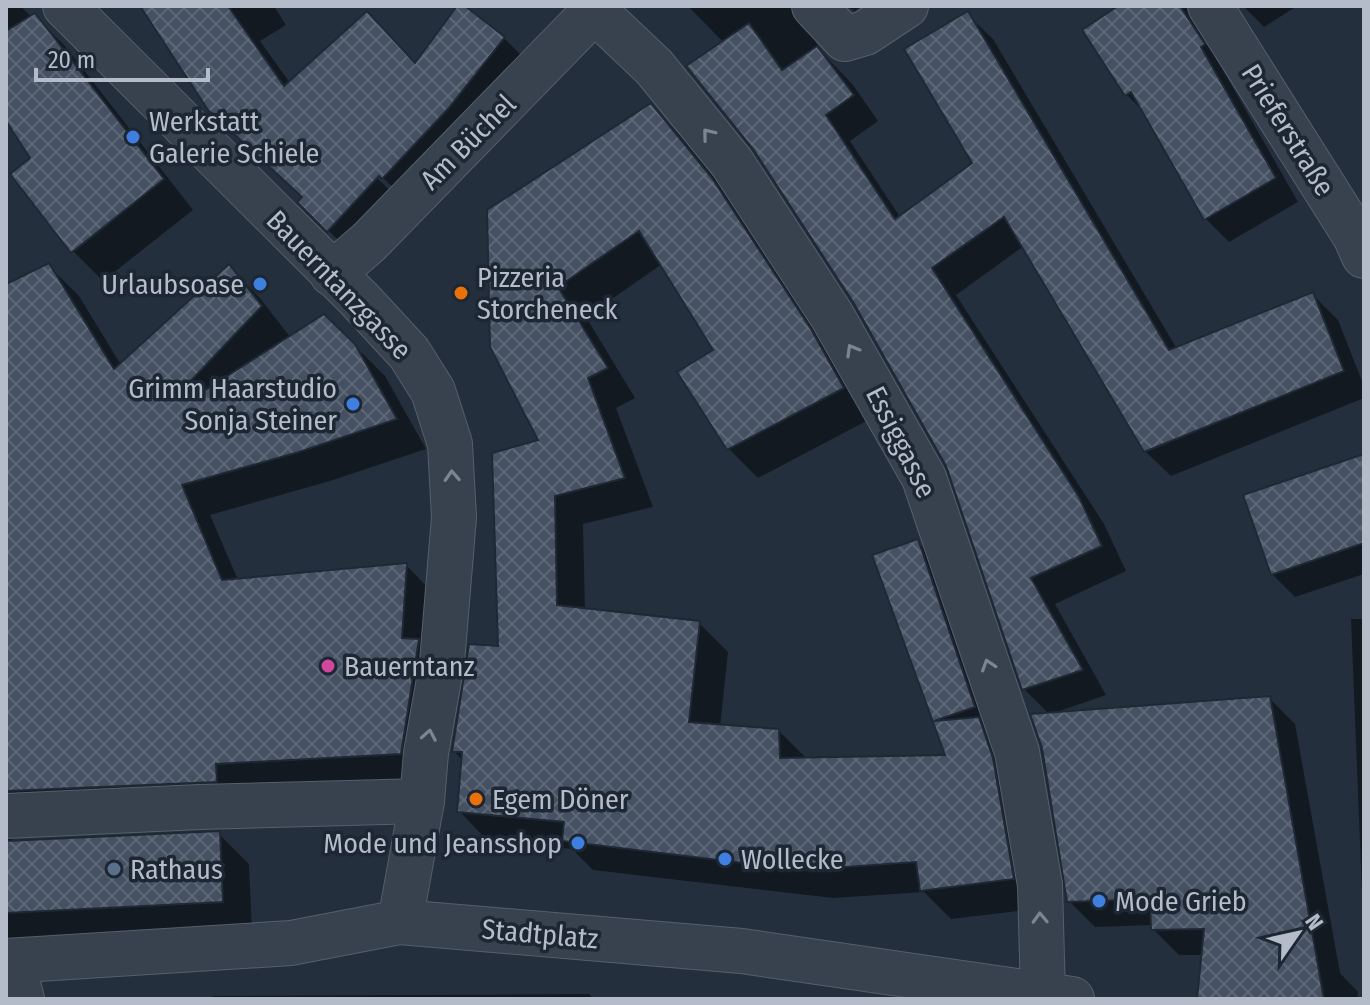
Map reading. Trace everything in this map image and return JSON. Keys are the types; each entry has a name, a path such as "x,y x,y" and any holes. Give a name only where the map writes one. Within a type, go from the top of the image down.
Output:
{"street":[{"name":"Bauerntanzgasse","path":"65,6 409,353 433,391 450,444 454,517 442,662 426,753 422,801 400,922"},
{"path":"814,6 845,39 865,33 906,6"},
{"name":"Prieferstraße","path":"1210,6 1355,236 1364,256"},
{"name":"Am Büchel","path":"332,274 369,242 598,9"},
{"name":"Essiggasse","path":"598,9 654,67 732,163 832,316 924,478 1017,752 1058,998"},
{"path":"6,816 75,823 422,801"},
{"name":"Stadtplatz","path":"13,974 291,943 400,922 742,951 1058,998"}],"building":[{"path":"140,6 228,6 284,86 367,11 415,63 457,6 465,6 505,37 448,109 327,232 297,202 302,197 208,110"},
{"path":"1118,6 1180,6 1205,44 1201,47 1276,178 1204,220 1131,92 1125,96 1082,30"},
{"path":"968,11 1169,350 1313,292 1344,371 1144,452 1004,217 932,268 1079,497 1102,546 1031,578 1083,670 1022,690 946,466 853,302 753,149 686,66 749,23 782,70 817,46 854,95 826,115 895,219 972,163 904,49"},
{"path":"35,13 164,179 71,253 10,174 30,158 6,121 6,31"},
{"path":"651,103 712,178 811,329 844,388 727,450 677,372 713,350 639,231 558,287 608,368 588,378 625,478 555,496 557,605 700,621 689,722 779,729 780,758 945,755 872,555 918,539 975,707 934,721 979,717 993,758 1014,879 920,891 916,862 802,870 562,841 564,822 457,812 462,752 452,752 469,644 498,646 492,453 538,440 490,347 487,210"},
{"path":"49,263 114,369 229,264 262,306 183,389 191,399 324,314 355,344 397,419 299,452 182,485 222,580 407,563 402,638 419,639 401,754 216,764 217,782 6,791 6,284"},
{"path":"1364,454 1364,543 1271,575 1243,495"},
{"path":"1270,696 1324,999 1197,999 1204,929 1151,930 1150,899 1067,902 1042,748 1030,714"},
{"name":"Rathaus","path":"220,831 223,902 6,913 6,841"}],"place":[{"name":"Werkstatt Galerie Schiele","path":"133,137"},
{"name":"Urlaubsoase","path":"260,284"},
{"name":"Pizzeria Storcheneck","path":"461,293"},
{"name":"Grimm Haarstudio Sonja Steiner","path":"353,404"},
{"name":"Bauerntanz","path":"328,666"},
{"name":"Egem Döner","path":"476,799"},
{"name":"Mode und Jeansshop","path":"578,843"},
{"name":"Wollecke","path":"725,859"},
{"name":"Rathaus","path":"114,869"},
{"name":"Mode Grieb","path":"1099,901"}]}
